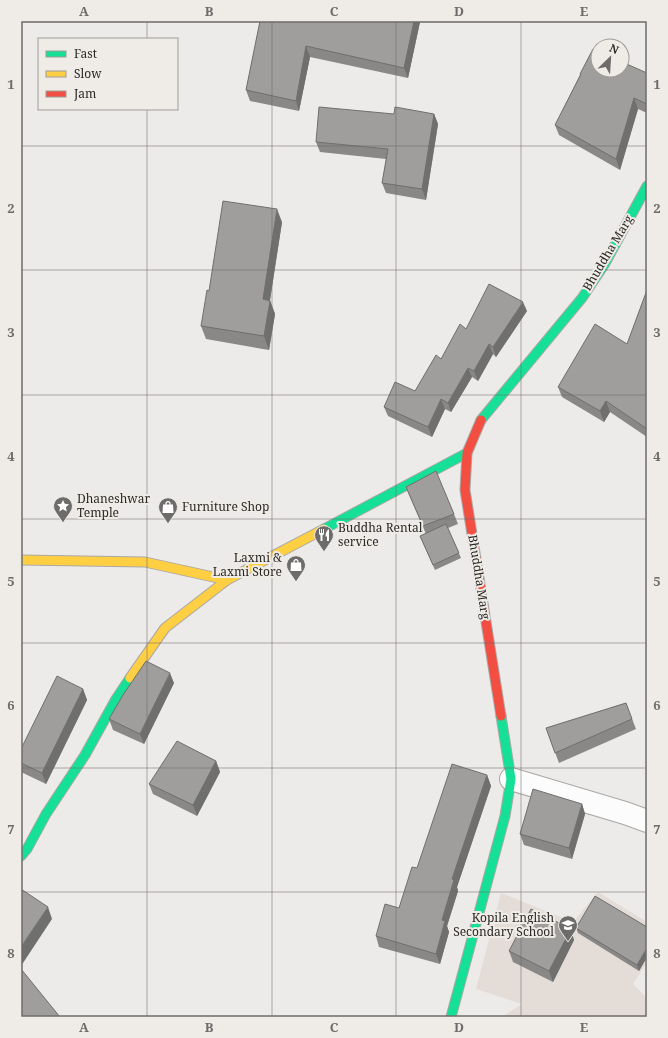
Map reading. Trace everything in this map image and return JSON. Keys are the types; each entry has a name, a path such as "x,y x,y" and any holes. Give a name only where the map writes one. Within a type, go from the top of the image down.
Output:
{"street":[{"name":"Bhuddha Marg","path":"451,1017 505,816 511,779 465,490 467,453 482,418 582,298 604,265 647,186"},
{"path":"21,856 46,814 85,755 116,699 165,628 227,580 467,453"},
{"path":"21,560 145,562 227,580"},
{"path":"511,779 647,821"}],"shaded area":[{"name":"Kopila English Secondary School","path":"598,892 647,922 647,962 633,984 647,998 647,1017 502,1017 522,1004 476,989 501,893 573,922"}],"building":[{"path":"260,21 414,21 404,68 306,46 296,101 246,90"},
{"path":"590,55 590,78 630,78 630,66 647,73 647,104 634,98 616,159 555,125"},
{"path":"319,107 394,114 395,107 434,114 422,189 382,183 388,149 316,142"},
{"path":"223,201 277,209 263,299 270,301 264,336 201,326 207,290 209,291"},
{"path":"489,284 523,302 493,347 489,344 474,371 468,368 448,403 441,399 428,427 384,407 395,382 415,391 436,355 441,359 460,324 466,329"},
{"path":"647,290 647,429 606,401 600,411 558,387 595,324 627,344"},
{"path":"436,471 454,514 423,526 406,487"},
{"path":"446,524 459,553 433,565 420,536"},
{"path":"146,661 170,673 140,734 109,719"},
{"path":"57,676 83,689 42,773 21,763 21,749"},
{"path":"626,703 632,719 555,753 546,728"},
{"path":"177,741 216,761 193,805 149,784"},
{"path":"452,764 487,775 452,879 454,880 442,920 445,921 436,954 376,936 385,904 399,908 412,867 417,868"},
{"path":"533,789 582,804 569,848 520,834"},
{"path":"21,889 48,907 21,947"},
{"path":"595,896 647,927 647,948 637,965 576,928"},
{"path":"531,909 571,929 549,971 509,951"},
{"path":"21,969 60,1017 21,1017"}],"traffic: fast":[{"path":"481,420 582,298 604,265 647,186"},
{"path":"324,529 467,453"},
{"path":"21,856 27,849 46,814 85,755 116,699 130,678"},
{"path":"451,1017 505,816 511,779 501,716"}],"traffic: slow":[{"path":"21,560 145,562 227,580 324,529"},
{"path":"130,678 165,628 227,580"}],"traffic: jam":[{"path":"481,420 467,453 465,490 501,716"}],"place":[{"name":"Dhaneshwar Temple","path":"63,523"},
{"name":"Furniture Shop","path":"168,524"},
{"name":"Buddha Rental service","path":"324,552"},
{"name":"Laxmi & Laxmi Store","path":"296,582"},
{"name":"Kopila English Secondary School","path":"568,942"}]}
